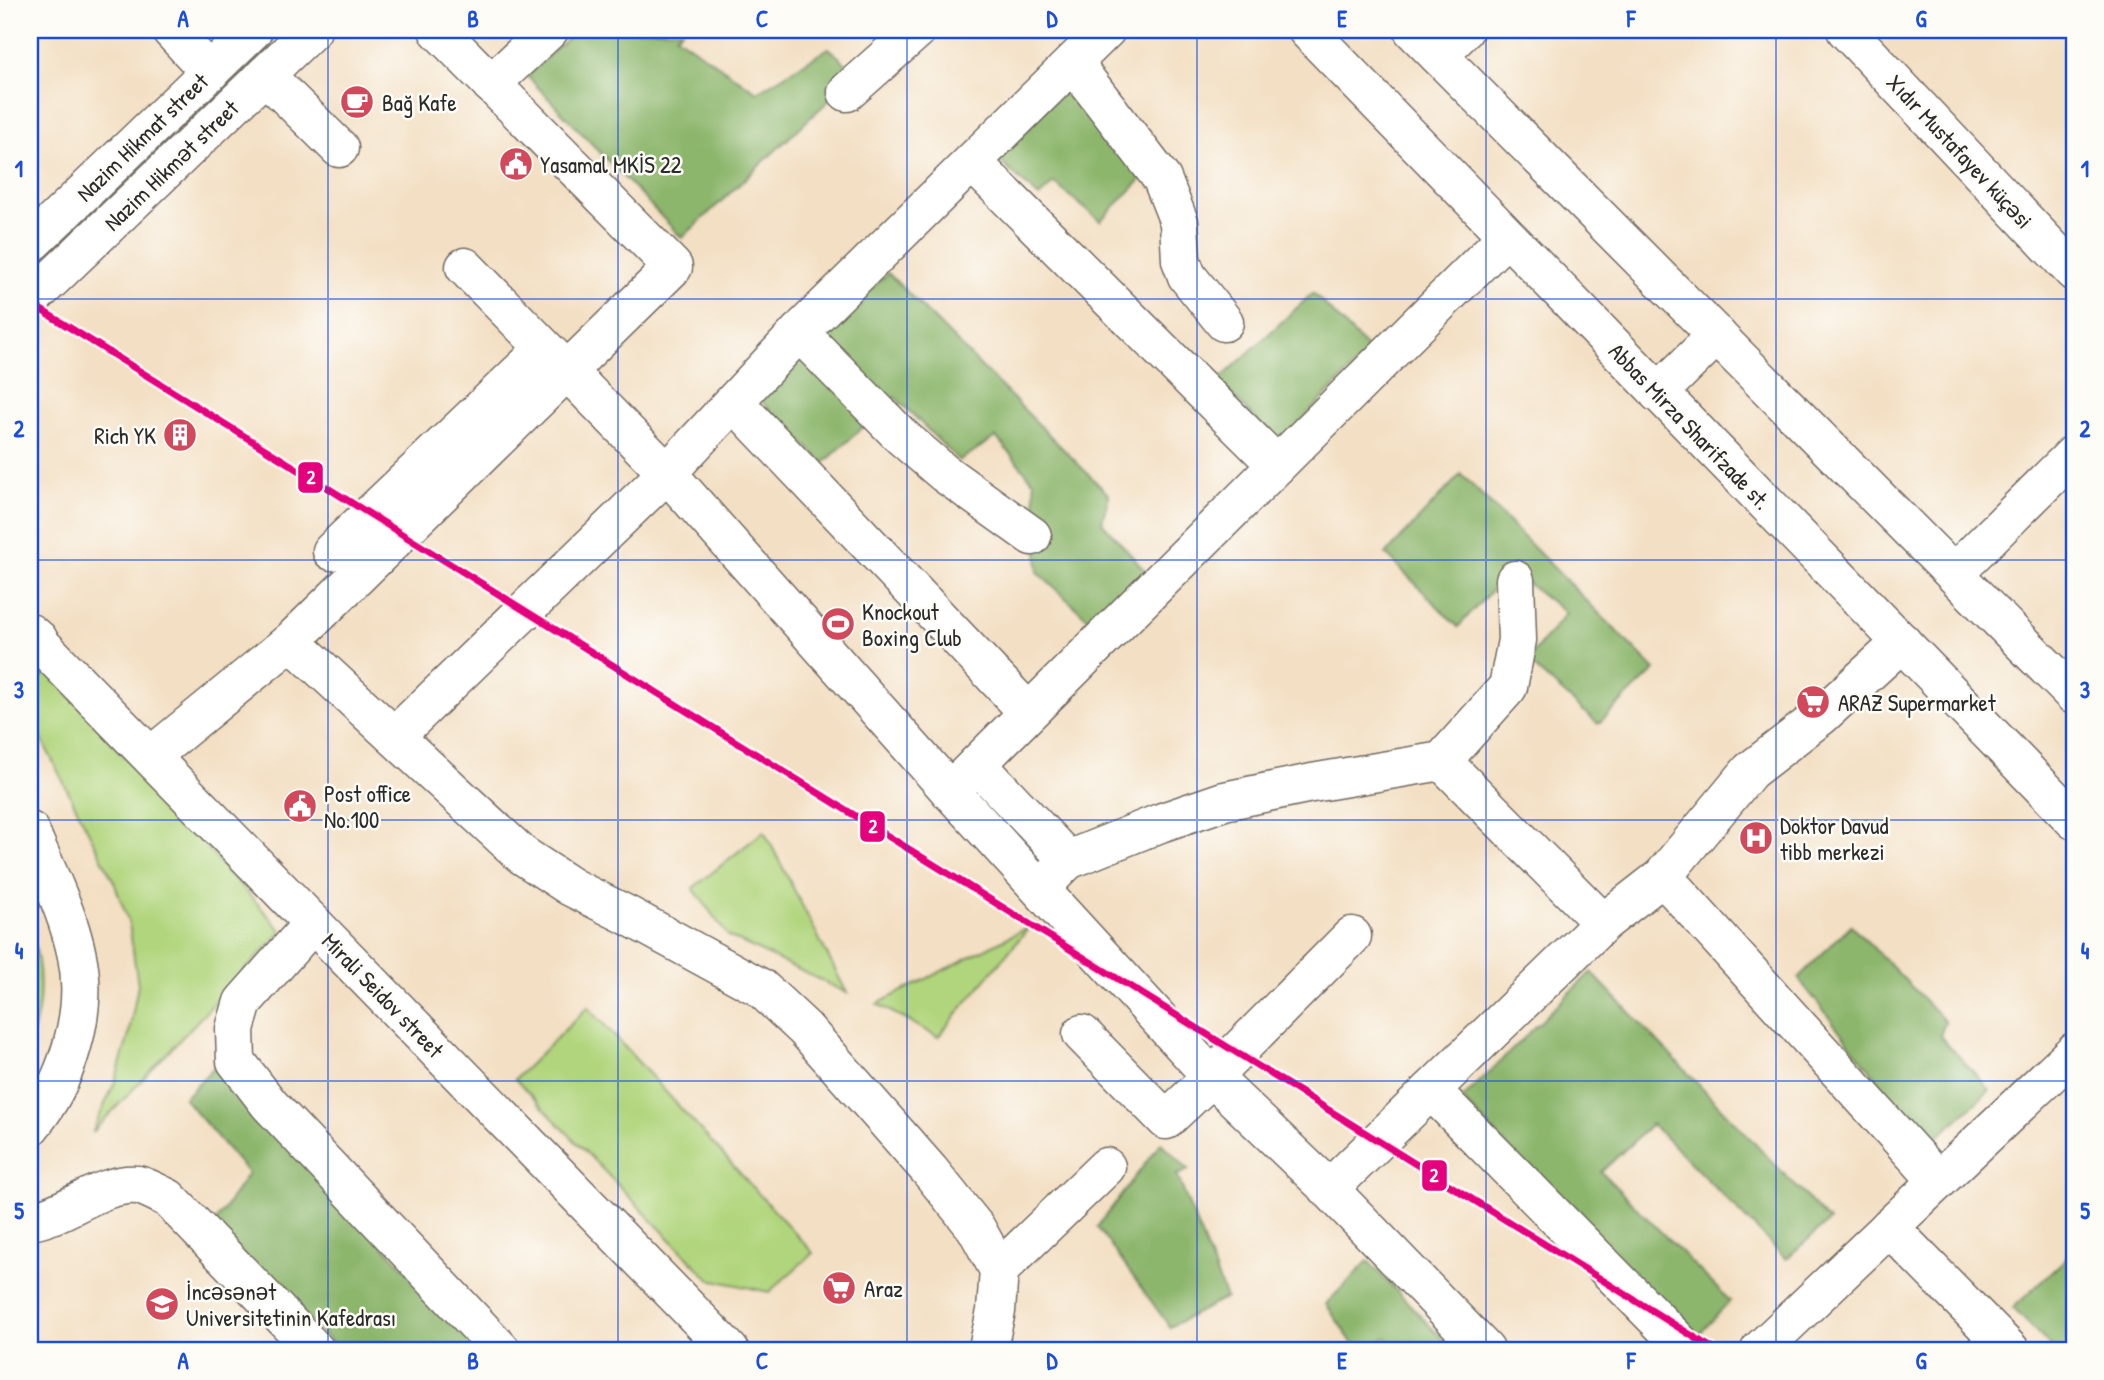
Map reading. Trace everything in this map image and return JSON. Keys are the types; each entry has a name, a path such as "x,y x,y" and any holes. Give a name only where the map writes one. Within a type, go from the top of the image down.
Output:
{"main road":[{"path":"171,30 210,72"},
{"name":"Nazim Hikmat street","path":"30,244 253,30"},
{"name":"Nazim Hikmət street","path":"30,300 312,30"},
{"path":"332,551 556,361 673,267 438,30"},
{"path":"491,84 549,30"},
{"path":"847,92 917,30"},
{"path":"396,736 667,473 799,332 1106,30"},
{"name":"Abbas Mirza Sharifzade st.","path":"1307,30 2074,820"},
{"name":"Xıdır Mustafayev küçəsi","path":"1846,30 2074,272"},
{"path":"1438,38 1717,335 2074,695"},
{"path":"1073,62 1162,179 1179,222 1181,260 1187,276 1224,322"},
{"path":"265,75 339,148"},
{"path":"973,163 1277,465"},
{"path":"950,791 1506,237"},
{"path":"465,267 667,473 950,791 1212,1077 1329,1189 1485,1350"},
{"path":"799,332 901,436 944,473 1032,536"},
{"path":"1658,393 1717,335"},
{"path":"151,756 290,641 556,361"},
{"path":"735,403 1028,712"},
{"path":"1954,573 2074,453"},
{"path":"1039,888 1068,860 1224,801 1442,761 1508,687 1517,640 1514,580"},
{"name":"Mirali Seidov street","path":"32,636 728,1350"},
{"path":"290,641 522,855 571,887 761,989 805,1029 930,1171 976,1228 999,1270 996,1311 989,1349"},
{"path":"1329,1189 1604,923 1662,877 1750,771 1821,716 1902,642"},
{"path":"1442,761 1604,923"},
{"path":"977,764 1068,860"},
{"path":"30,831 70,928 78,959 80,992 70,1056 58,1086 30,1127"},
{"path":"1662,877 1938,1181"},
{"path":"313,923 243,1002 235,1029 236,1061 269,1104 501,1350"},
{"path":"1082,1034 1166,1120 1352,936"},
{"path":"1760,1350 2074,1052"},
{"path":"1431,1090 1688,1350"},
{"path":"999,1270 1106,1167"},
{"path":"30,1221 43,1219 116,1186 139,1185 168,1198 315,1350"},
{"path":"1889,1227 2010,1350"}],"green space":[{"path":"576,30 682,30 676,36 757,92 829,48 857,74 682,238 527,76"},
{"path":"1073,81 1143,178 1100,221 1054,183 1039,197 997,159"},
{"path":"888,273 1109,495 1102,522 1147,573 1094,624 1038,573 1034,482 996,437 959,461 895,397 824,463 758,398"},
{"path":"1313,293 1370,351 1279,443 1218,381"},
{"path":"1461,474 1655,670 1598,724 1527,661 1566,613 1510,570 1458,627 1386,554"},
{"path":"48,672 282,931 92,1133 115,1082 128,1038 138,985 129,923 114,882 30,716 30,685"},
{"path":"764,831 847,993 728,936 693,888"},
{"path":"1851,925 1945,1021 1940,1036 1990,1090 1929,1145 1798,978"},
{"path":"1030,926 938,1037 877,1004"},
{"path":"30,932 37,958 40,986 37,1014 30,1040"},
{"path":"1591,972 1829,1221 1786,1259 1652,1124 1601,1172 1730,1301 1694,1340 1462,1099"},
{"path":"588,1007 813,1253 769,1292 709,1279 515,1079"},
{"path":"214,1067 482,1350 340,1350 213,1226 248,1173 184,1098"},
{"path":"1161,1143 1189,1170 1177,1175 1226,1298 1170,1327 1097,1227"},
{"path":"2074,1251 2074,1350 2054,1350 2013,1308"},
{"path":"1368,1261 1453,1350 1399,1350 1386,1337 1369,1350 1357,1350 1326,1304"}],"transit line":[{"name":"2","path":"30,303 1715,1350"}],"place":[{"name":"Bağ Kafe","path":"357,102"},
{"name":"Yasamal MKİS 22","path":"516,164"},
{"name":"Rich YK","path":"180,435"},
{"name":"Knockout Boxing Club","path":"838,624"},
{"name":"ARAZ Supermarket","path":"1813,702"},
{"name":"Post office No.100","path":"300,806"},
{"name":"Doktor Davud tibb merkezi","path":"1756,838"},
{"name":"Araz","path":"839,1288"},
{"name":"İncəsənət Universitetinin Kafedrası","path":"162,1304"}]}
